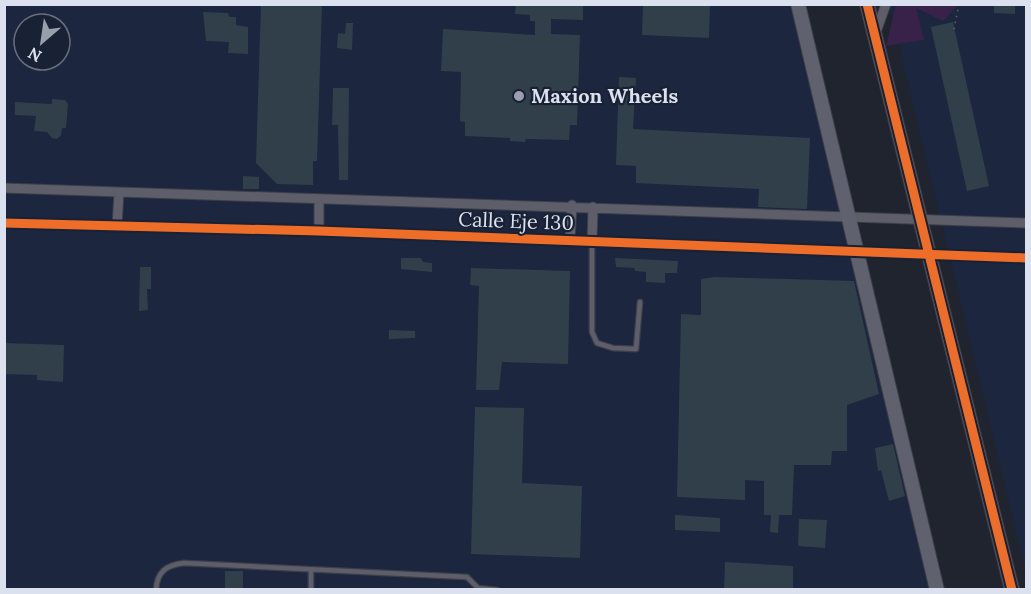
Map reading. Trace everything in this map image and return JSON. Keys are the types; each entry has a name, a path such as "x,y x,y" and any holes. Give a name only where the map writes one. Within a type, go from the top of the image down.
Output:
{"street":[{"path":"798,4 846,215 937,590"},
{"path":"867,4 1012,590"},
{"path":"874,37 886,4"},
{"name":"Calle Eje 130","path":"4,188 572,205 1026,223"},
{"path":"117,226 119,192"},
{"path":"319,231 320,199"},
{"path":"570,241 572,205"},
{"path":"592,207 592,242"},
{"name":"Calle Eje 130","path":"4,223 319,231 1026,258"}],"lane":[{"path":"592,242 592,332 597,343 613,348 636,349 640,302"},
{"path":"156,590 156,581 162,571 175,564 467,577 478,588 497,590"},
{"path":"311,570 311,590"}],"path":[{"path":"954,30 959,4"}],"shaded area":[{"path":"896,4 958,5 943,21 916,8 924,40 886,46"},
{"path":"4,5 799,5 940,589 5,589"},
{"path":"889,5 1026,5 1026,574 938,208"}],"building":[{"path":"261,4 322,4 317,161 313,161 313,185 277,184 256,163"},
{"name":"Maxion Wheels","path":"516,4 583,4 583,20 551,19 551,34 580,35 577,125 570,125 569,140 526,139 525,142 510,141 510,138 465,136 465,122 460,121 461,72 441,71 443,29 535,35 535,21 530,21 530,15 515,14"},
{"path":"643,4 710,4 709,38 642,35"},
{"path":"994,4 1015,4 1015,14 994,13"},
{"path":"203,12 228,13 229,17 236,17 236,25 248,27 248,54 228,53 229,42 206,41"},
{"path":"953,22 989,186 967,191 931,27"},
{"path":"346,23 353,23 352,50 337,48 338,33 345,34"},
{"path":"619,77 636,78 633,129 810,138 807,209 758,207 759,189 636,183 636,166 616,165"},
{"path":"333,88 349,88 348,180 339,180 338,125 332,125"},
{"path":"52,99 65,100 68,104 66,128 62,128 61,135 57,139 52,138 47,132 34,131 36,116 15,115 15,102 52,104"},
{"path":"243,176 259,177 259,189 243,189"},
{"path":"401,258 421,258 423,262 432,263 432,272 401,269"},
{"path":"615,258 678,261 677,273 665,273 665,283 646,282 646,272 635,271 634,268 616,267"},
{"path":"140,267 151,267 151,289 147,289 148,310 139,311"},
{"path":"471,268 570,271 568,364 502,362 499,390 476,390 479,286 470,285"},
{"path":"715,277 854,281 879,394 847,405 847,451 832,451 831,465 794,465 792,515 779,515 778,533 770,532 771,515 764,515 764,481 745,480 745,500 677,497 681,314 701,315 701,279"},
{"path":"389,330 415,331 415,338 389,339"},
{"path":"4,343 64,345 63,382 37,380 37,375 4,374"},
{"path":"475,407 524,408 522,483 582,486 580,558 471,554"},
{"path":"893,444 905,496 889,501 881,470 878,471 875,448"},
{"path":"675,515 720,518 720,532 675,530"},
{"path":"799,519 827,520 825,548 798,546"},
{"path":"725,562 793,566 793,590 724,590"},
{"path":"225,571 243,571 243,590 225,589"}],"cycle path":[{"path":"867,4 1012,590"},
{"path":"4,223 319,231 1026,258"}],"place":[{"name":"Maxion Wheels","path":"519,96"}]}
